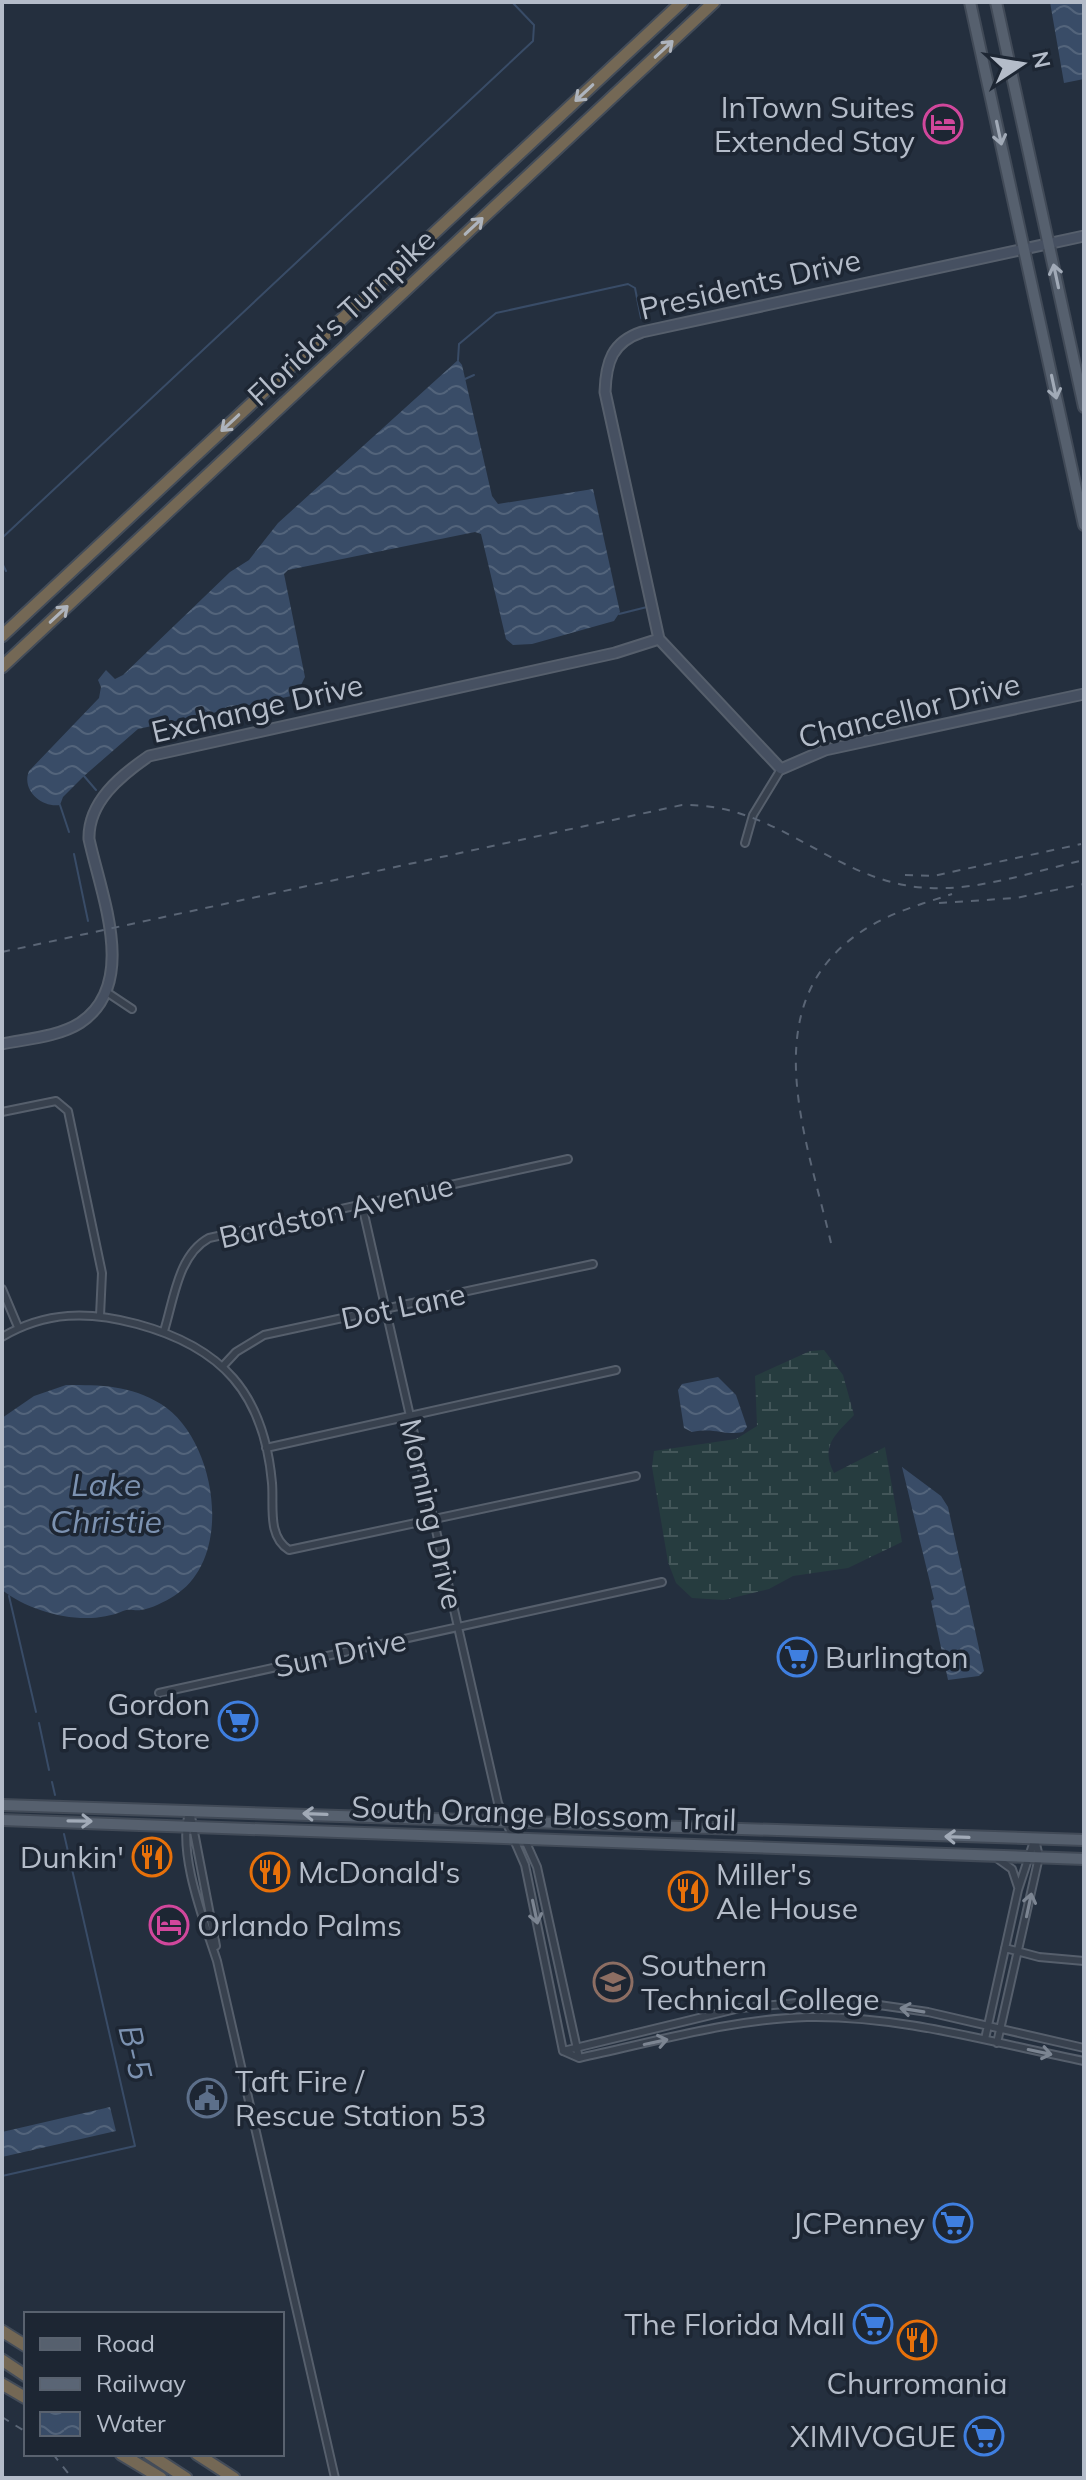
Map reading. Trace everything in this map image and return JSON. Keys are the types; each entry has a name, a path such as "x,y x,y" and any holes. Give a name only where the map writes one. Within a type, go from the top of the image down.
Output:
{"highway":[{"name":"Florida's Turnpike","path":"2,636 682,2"},
{"name":"Florida's Turnpike","path":"2,667 714,2"},
{"path":"2,2331 24,2345"},
{"path":"2,2360 24,2375"},
{"path":"2,2384 24,2397"},
{"path":"124,2456 161,2478"},
{"path":"152,2456 186,2478"},
{"path":"200,2456 234,2478"}],"main road":[{"path":"970,2 1084,525"},
{"path":"996,2 1084,407"},
{"name":"South Orange Blossom Trail","path":"2,1805 1084,1840"},
{"name":"South Orange Blossom Trail","path":"2,1820 1084,1859"}],"street":[{"name":"Presidents Drive","path":"659,639 605,392 606,370 612,352 626,338 1084,236"},
{"path":"659,639 781,769"},
{"name":"Exchange Drive","path":"108,993 113,951 88,823 102,797 149,756 615,653 659,639"},
{"name":"Chancellor Drive","path":"745,843 753,815 781,769 825,750 1084,694"},
{"path":"2,1044 79,1024 108,993 132,1009"},
{"path":"2,1112 56,1101 68,1111 102,1273 100,1316"},
{"name":"Bardston Avenue","path":"164,1331 186,1260 196,1245 209,1238 568,1159"},
{"name":"Morning Drive","path":"362,1205 457,1627 505,1823 519,1838"},
{"name":"Dot Lane","path":"223,1366 236,1352 264,1335 593,1264"},
{"path":"2,1289 18,1327"},
{"path":"2,1337 18,1327 54,1316 100,1316 164,1331 206,1351 223,1366 249,1399 266,1448 274,1535 289,1550 434,1522 636,1476"},
{"path":"266,1448 616,1370"},
{"name":"Sun Drive","path":"159,1693 662,1582"},
{"path":"190,1810 194,1880 217,1961 335,2478"},
{"path":"189,1825 204,1877 217,1961"},
{"path":"519,1838 537,1867 579,2058"},
{"path":"519,1838 563,2051"},
{"path":"997,2043 1018,1953 1035,1839"},
{"path":"991,1855 1012,1869 1018,1890"},
{"path":"985,2039 1018,1890 1033,1857"},
{"path":"194,1880 204,1877"},
{"path":"542,1946 554,1945"},
{"path":"1005,1948 1018,1953 1084,1961"},
{"path":"563,2051 577,2045 769,2004 865,2003 1084,2048"},
{"path":"563,2051 579,2058 741,2024 807,2017 870,2019 985,2039 1084,2061"}],"green space":[{"path":"824,1350 843,1375 854,1415 832,1441 830,1464 834,1473 885,1447 902,1542 848,1568 793,1576 769,1589 724,1600 692,1598 676,1583 668,1562 652,1467 654,1451 736,1439 757,1426 755,1376 810,1351"}],"water":[{"path":"1050,2 1084,2 1084,79 1064,83"},
{"path":"458,360 462,365 492,496 498,504 593,489 620,612 614,621 532,644 513,645 506,639 481,534 475,532 288,570 284,574 305,677 296,695 138,729 84,776 63,797 60,805 40,801 28,785 29,771 99,698 101,687 98,680 106,670 115,679 123,675 230,572 249,560 278,523"},
{"path":"718,1377 736,1395 747,1427 743,1432 736,1433 692,1432 684,1428 678,1390 682,1384"},
{"name":"Lake Christie","path":"66,1385 127,1390 161,1404 180,1420 195,1443 206,1470 212,1528 206,1555 193,1578 174,1596 154,1606 109,1616 77,1618 29,1606 2,1590 2,1418 34,1396"},
{"path":"902,1467 941,1496 948,1507 984,1671 979,1676 948,1680 931,1601 934,1599"},
{"path":"110,2107 116,2131 2,2157 2,2132"}],"waterway":[{"path":"2,538 533,41 534,25 512,2"},
{"path":"458,360 459,344 496,313 628,284 635,288 641,318"},
{"path":"465,379 474,375"},
{"path":"2,563 6,571"},
{"path":"619,614 647,607"},
{"path":"296,695 301,710"},
{"path":"84,776 96,790"},
{"path":"60,805 69,832"},
{"path":"74,854 88,921"},
{"name":"B-5","path":"9,1596 36,1712"},
{"name":"B-5","path":"39,1723 49,1770"},
{"name":"B-5","path":"52,1782 55,1795"},
{"name":"B-5","path":"2,2176 135,2146 64,1834"}],"railway":[{"path":"2,952 682,805 714,807 743,814 875,877 904,885 926,888 971,886 1084,860"},
{"path":"905,875 933,876 1081,844"},
{"path":"939,903 1016,898 1084,884"},
{"path":"831,1243 801,1114 796,1070 798,1028 810,989 834,955 872,925 901,911 952,894"},
{"path":"2,2417 24,2431"},
{"path":"55,2456 72,2478"}],"place":[{"name":"InTown Suites Extended Stay","path":"943,124"},
{"name":"Burlington","path":"797,1657"},
{"name":"Gordon Food Store","path":"238,1721"},
{"name":"Dunkin'","path":"152,1857"},
{"name":"McDonald's","path":"270,1872"},
{"name":"Miller's Ale House","path":"688,1891"},
{"name":"Orlando Palms","path":"169,1925"},
{"name":"Southern Technical College","path":"613,1982"},
{"name":"Taft Fire / Rescue Station 53","path":"207,2098"},
{"name":"JCPenney","path":"953,2223"},
{"name":"The Florida Mall","path":"873,2324"},
{"name":"Churromania","path":"917,2340"},
{"name":"XIMIVOGUE","path":"984,2436"}]}
